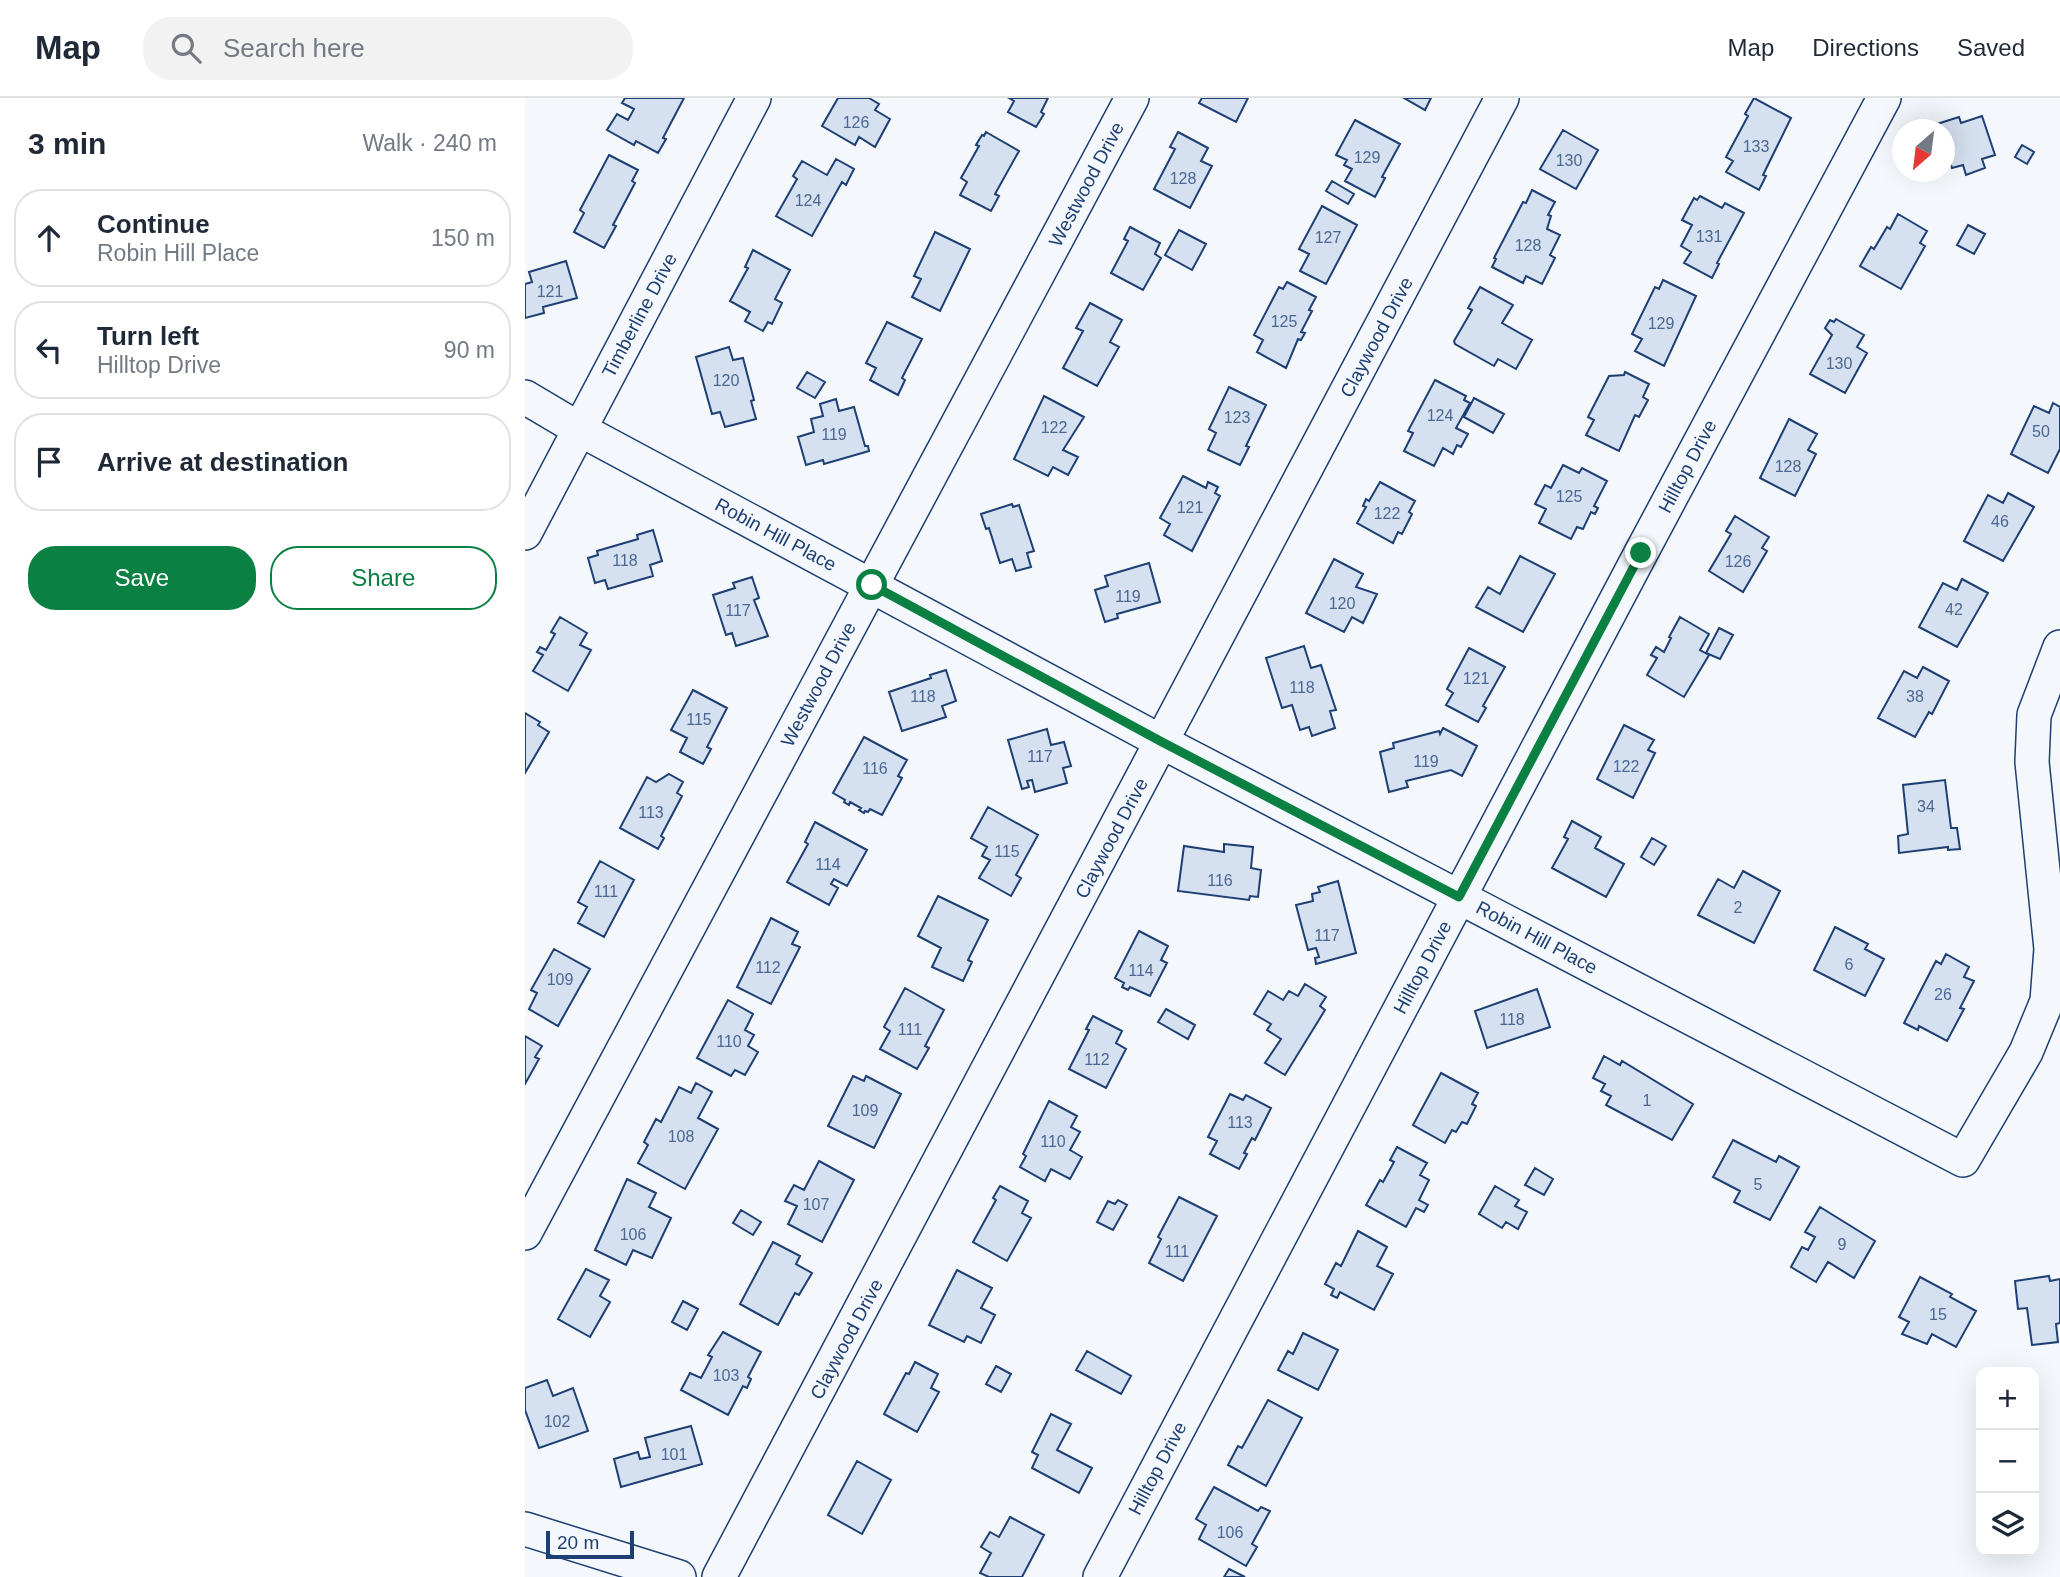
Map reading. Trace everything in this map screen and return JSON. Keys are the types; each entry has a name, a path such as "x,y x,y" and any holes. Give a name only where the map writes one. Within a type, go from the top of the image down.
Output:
{"street":[{"name":"Timberline Drive","path":"525,533 754,98"},
{"name":"Westwood Drive","path":"525,1233 1132,98"},
{"name":"Claywood Drive","path":"719,1577 1503,98"},
{"name":"Hilltop Drive","path":"1100,1577 1884,98"},
{"name":"Robin Hill Place","path":"525,397 579,429 1162,742 1963,1160 2026,1052 2047,1001 2051,949 2032,762 2033,726 2034,715 2060,647"},
{"path":"525,1529 679,1577"}],"building":[{"path":"625,98 684,98 658,153 636,141 634,145 607,130 617,114 628,120 634,109 622,103"},
{"path":"838,98 869,98 879,104 875,110 890,119 875,147 859,137 855,145 822,126"},
{"path":"1009,98 1048,98 1041,112 1044,114 1036,127 1008,112 1014,101"},
{"path":"1202,98 1248,98 1236,122 1199,103"},
{"path":"1404,98 1431,98 1425,110"},
{"path":"1754,98 1791,118 1763,175 1766,176 1759,190 1726,172 1733,161 1726,157 1748,116 1745,114"},
{"path":"1982,116 1995,155 1982,159 1985,168 1966,175 1963,165 1955,167 1955,119 1953,119 1959,117 1961,123"},
{"path":"1355,120 1400,144 1382,177 1385,178 1375,197 1345,181 1352,169 1344,165 1347,160 1336,155"},
{"path":"1563,130 1598,150 1576,189 1540,169"},
{"path":"986,132 1019,151 995,194 999,196 991,211 960,195 967,182 961,178 979,146 976,145"},
{"path":"1178,132 1208,148 1201,161 1212,166 1190,208 1154,189 1175,149 1170,147"},
{"path":"2022,145 2034,152 2027,164 2015,157"},
{"path":"609,155 638,170 632,181 635,183 604,248 574,232 584,213 580,210"},
{"path":"836,159 854,169 846,185 842,182 812,236 776,216 797,179 793,176 802,161 827,175"},
{"path":"1332,181 1354,194 1348,204 1326,191"},
{"path":"1532,190 1555,202 1548,215 1551,216 1547,229 1560,235 1550,255 1555,258 1542,284 1526,276 1523,283 1492,267 1523,202 1526,203"},
{"path":"1700,196 1722,208 1725,203 1744,213 1717,263 1719,264 1712,278 1684,263 1691,252 1681,246 1692,225 1682,220 1694,198 1697,200"},
{"path":"1322,206 1357,225 1326,284 1300,271 1309,254 1299,249"},
{"path":"1898,214 1927,231 1920,243 1925,246 1901,289 1860,266 1887,227 1890,229"},
{"path":"1968,225 1985,234 1974,254 1957,245"},
{"path":"1130,227 1160,243 1155,254 1161,258 1143,290 1111,273 1128,241 1124,239"},
{"path":"1179,230 1206,244 1192,270 1165,255"},
{"path":"935,232 970,249 940,311 912,297 921,279 914,276"},
{"path":"753,250 790,270 775,299 782,303 772,324 768,322 763,331 745,321 750,312 730,301 748,268 745,267"},
{"path":"566,261 577,298 543,307 544,313 525,318 525,284 532,282 529,272"},
{"path":"1663,280 1696,296 1664,366 1635,351 1642,339 1632,334 1655,287 1659,289"},
{"path":"1287,282 1316,297 1301,332 1305,333 1301,340 1298,339 1286,368 1257,352 1263,340 1254,335 1279,287 1283,289"},
{"path":"1480,287 1513,305 1502,323 1532,340 1516,369 1498,359 1494,366 1455,344 1454,341 1472,310 1468,308"},
{"path":"1090,303 1122,320 1110,342 1119,347 1097,386 1063,368 1083,331 1076,328"},
{"path":"1836,319 1864,335 1857,347 1867,353 1845,393 1810,374 1832,335 1825,328 1830,320 1834,322"},
{"path":"887,322 922,339 902,378 905,380 898,395 870,380 876,368 866,363"},
{"path":"729,347 733,360 743,358 756,419 725,427 720,412 712,414 696,357"},
{"path":"807,372 825,382 815,398 797,388"},
{"path":"1625,372 1649,384 1643,397 1648,400 1639,417 1635,415 1619,451 1586,435 1594,420 1588,417 1609,376 1624,375"},
{"path":"1435,380 1466,396 1464,400 1470,403 1456,428 1468,434 1461,447 1457,445 1453,454 1443,448 1434,466 1404,451 1413,433 1408,431"},
{"path":"1229,387 1266,405 1240,465 1208,450 1216,433 1209,429"},
{"path":"1044,396 1084,417 1063,450 1078,457 1068,475 1053,467 1048,476 1014,459"},
{"path":"1474,398 1504,414 1493,433 1464,417"},
{"path":"836,399 839,411 854,407 865,446 868,446 869,451 824,464 823,460 806,465 798,437 814,432 811,419 823,416 820,404"},
{"path":"2053,403 2060,407 2060,449 2048,473 2011,454 2034,406 2049,413"},
{"path":"1789,419 1817,434 1808,450 1816,454 1795,496 1760,478"},
{"path":"1563,465 1579,473 1582,468 1607,481 1594,506 1598,508 1595,514 1591,512 1583,529 1577,527 1571,539 1539,523 1546,509 1535,504 1545,485 1551,488"},
{"path":"1183,476 1206,488 1208,482 1218,487 1215,493 1220,496 1192,551 1164,535 1170,524 1160,518"},
{"path":"1380,482 1415,501 1402,534 1398,532 1393,543 1357,523 1366,507 1363,506 1366,499 1369,501"},
{"path":"2008,493 2034,507 2003,561 1964,541 1988,495 2003,503"},
{"path":"1012,504 1013,507 1019,505 1034,551 1027,553 1031,567 1016,571 1012,559 1000,563 989,528 986,529 981,514"},
{"path":"1735,516 1769,537 1762,548 1767,551 1743,592 1709,571 1731,534 1726,531"},
{"path":"653,530 662,561 650,565 653,576 608,589 605,580 595,583 588,558 598,555 597,551 638,539 637,535"},
{"path":"1520,556 1555,574 1523,632 1476,607 1488,587 1500,594"},
{"path":"1334,559 1363,574 1356,587 1377,594 1363,623 1352,617 1344,632 1306,613"},
{"path":"1149,563 1160,602 1117,614 1118,618 1105,622 1095,590 1108,586 1105,576"},
{"path":"752,577 759,598 754,600 768,636 736,646 732,633 726,635 713,595 735,588 733,583"},
{"path":"1962,579 1988,593 1957,647 1919,627 1943,583 1957,590"},
{"path":"560,617 587,633 580,645 591,650 568,691 533,671 543,655 537,652 540,647 546,650 555,634 551,632"},
{"path":"1680,617 1709,634 1700,650 1709,655 1684,697 1647,675 1657,658 1651,655 1656,647 1664,652"},
{"path":"1719,628 1733,635 1720,659 1706,653"},
{"path":"1304,646 1311,668 1321,665 1336,710 1330,711 1335,728 1312,736 1309,727 1300,730 1292,705 1282,708 1266,658"},
{"path":"1469,648 1505,667 1483,706 1486,708 1478,722 1446,705 1453,693 1447,689"},
{"path":"1923,667 1949,681 1932,714 1929,712 1915,737 1878,718 1904,671 1917,678"},
{"path":"946,670 956,701 942,706 946,717 902,731 889,692"},
{"path":"693,690 727,708 707,747 711,749 703,764 680,752 687,738 671,730"},
{"path":"525,713 540,722 538,725 549,732 525,773"},
{"path":"1624,725 1654,740 1648,750 1655,753 1633,798 1597,779"},
{"path":"1443,728 1477,746 1462,776 1451,770 1406,781 1408,787 1389,792 1380,752 1394,748 1393,743 1439,731 1440,734"},
{"path":"1047,729 1051,745 1064,742 1071,766 1063,768 1067,783 1035,792 1032,780 1027,781 1029,787 1022,789 1008,740"},
{"path":"864,737 907,760 898,776 902,778 882,815 870,809 864,813 859,810 861,808 850,802 849,805 833,793"},
{"path":"669,774 683,782 677,793 682,796 661,836 664,838 658,849 620,828 647,777 656,782"},
{"path":"1945,780 1951,828 1957,828 1960,849 1948,850 1948,847 1899,853 1898,836 1908,834 1903,785"},
{"path":"988,807 1038,835 1016,875 1021,878 1011,896 979,878 990,860 982,856 987,847 971,838"},
{"path":"1572,821 1601,837 1595,848 1624,864 1606,897 1552,868 1568,839 1564,837"},
{"path":"815,822 867,850 847,886 834,879 831,884 838,888 829,905 787,882 808,844 805,842"},
{"path":"1652,838 1666,846 1654,865 1641,857"},
{"path":"1224,844 1253,847 1251,868 1261,870 1258,897 1250,896 1249,900 1178,891 1184,846 1224,852"},
{"path":"600,861 634,880 604,937 578,923 587,907 578,902"},
{"path":"1743,871 1780,891 1754,943 1698,915 1718,879 1734,888"},
{"path":"1338,881 1356,953 1316,964 1315,958 1319,957 1316,948 1308,950 1296,905 1313,901 1312,894 1320,892 1318,887"},
{"path":"938,896 988,920 968,960 972,962 963,981 932,967 941,948 918,936"},
{"path":"771,918 798,932 792,944 800,947 771,1004 737,987"},
{"path":"1835,927 1868,944 1865,949 1884,959 1865,996 1814,970"},
{"path":"1139,931 1168,946 1161,960 1167,963 1150,996 1130,987 1128,990 1122,987 1124,983 1115,978"},
{"path":"554,949 590,969 558,1026 529,1009 537,993 531,990"},
{"path":"1946,954 1969,967 1964,977 1974,981 1960,1008 1964,1009 1947,1041 1919,1026 1918,1030 1904,1023 1936,961 1941,964"},
{"path":"1305,984 1326,997 1320,1006 1325,1010 1285,1075 1265,1063 1281,1039 1267,1030 1271,1024 1254,1014 1268,991 1283,1000 1289,991 1298,996"},
{"path":"905,988 944,1010 925,1046 929,1048 917,1069 880,1049 890,1031 884,1027"},
{"path":"1537,989 1550,1027 1487,1048 1475,1011"},
{"path":"728,1000 753,1014 745,1030 754,1035 748,1046 758,1052 745,1075 735,1070 731,1076 697,1058"},
{"path":"1166,1009 1195,1025 1188,1039 1158,1022"},
{"path":"1093,1016 1122,1031 1116,1043 1126,1049 1106,1088 1069,1069 1089,1030 1086,1029"},
{"path":"525,1036 542,1046 535,1057 539,1059 525,1084"},
{"path":"1604,1056 1620,1065 1622,1061 1693,1104 1672,1140 1606,1105 1611,1096 1601,1091 1605,1084 1593,1078"},
{"path":"1441,1073 1478,1093 1472,1104 1476,1106 1467,1124 1462,1122 1456,1132 1452,1130 1445,1143 1413,1125"},
{"path":"853,1076 864,1081 866,1076 901,1094 874,1148 828,1126"},
{"path":"696,1083 712,1092 698,1118 718,1129 685,1189 638,1163 648,1145 644,1142 656,1119 661,1122 679,1087 691,1093"},
{"path":"1230,1094 1243,1100 1246,1095 1271,1108 1255,1140 1252,1138 1244,1153 1247,1154 1239,1169 1210,1154 1217,1141 1208,1137"},
{"path":"1049,1101 1077,1116 1071,1127 1080,1132 1070,1150 1082,1157 1070,1179 1051,1169 1045,1181 1020,1167 1026,1156 1023,1154"},
{"path":"1733,1140 1776,1162 1779,1156 1799,1167 1770,1220 1734,1202 1740,1191 1713,1177"},
{"path":"1397,1147 1427,1163 1420,1175 1429,1180 1419,1200 1428,1205 1424,1212 1416,1208 1406,1227 1366,1205 1394,1162 1390,1160"},
{"path":"819,1161 854,1180 822,1242 788,1224 797,1206 785,1201 794,1185 804,1190"},
{"path":"1535,1168 1553,1179 1544,1195 1525,1185"},
{"path":"627,1179 656,1193 649,1207 671,1218 652,1258 633,1250 626,1265 595,1250"},
{"path":"1000,1186 1028,1201 1022,1213 1031,1218 1007,1261 973,1242 996,1200 993,1198"},
{"path":"1495,1186 1519,1200 1515,1206 1527,1212 1518,1229 1506,1222 1502,1228 1479,1214"},
{"path":"1179,1197 1217,1216 1183,1281 1149,1263 1161,1239 1158,1237"},
{"path":"1118,1200 1127,1205 1113,1230 1097,1222 1108,1201 1115,1204"},
{"path":"1820,1207 1875,1241 1854,1278 1828,1262 1816,1282 1791,1267 1802,1247 1808,1250 1815,1237 1805,1232"},
{"path":"741,1210 761,1222 753,1235 733,1223"},
{"path":"1358,1231 1387,1247 1377,1266 1393,1274 1374,1310 1340,1292 1337,1298 1331,1295 1334,1289 1325,1284 1336,1263 1341,1266"},
{"path":"773,1242 800,1256 796,1264 812,1273 799,1295 795,1293 778,1325 740,1304"},
{"path":"586,1269 609,1280 600,1296 610,1302 590,1337 558,1319"},
{"path":"957,1270 992,1288 981,1308 995,1315 981,1343 967,1336 964,1342 929,1325"},
{"path":"2049,1276 2050,1281 2060,1279 2060,1323 2056,1324 2058,1342 2032,1345 2027,1308 2018,1309 2015,1281"},
{"path":"1920,1277 1976,1311 1956,1347 1932,1334 1927,1344 1902,1334 1909,1322 1899,1317"},
{"path":"683,1301 698,1309 687,1330 672,1322"},
{"path":"723,1332 761,1352 748,1377 751,1379 747,1388 743,1386 728,1415 681,1390 690,1373 701,1378 712,1357 708,1355"},
{"path":"1303,1333 1338,1350 1318,1390 1278,1370 1288,1351 1293,1354"},
{"path":"1087,1351 1131,1376 1121,1394 1076,1370"},
{"path":"915,1362 938,1374 931,1388 939,1392 917,1432 884,1414"},
{"path":"996,1366 1011,1374 1001,1392 986,1384"},
{"path":"547,1380 553,1396 573,1388 588,1431 539,1448 525,1410 525,1388"},
{"path":"1268,1400 1302,1418 1266,1486 1228,1465 1238,1446 1242,1448"},
{"path":"1051,1414 1071,1424 1057,1450 1092,1468 1079,1493 1032,1468 1038,1455 1032,1452"},
{"path":"691,1426 702,1464 621,1487 614,1459 638,1452 640,1459 650,1457 645,1438"},
{"path":"857,1461 891,1480 862,1534 828,1515"},
{"path":"1214,1487 1258,1511 1261,1507 1270,1511 1252,1544 1257,1547 1246,1566 1199,1539 1206,1525 1196,1519"},
{"path":"1010,1517 1044,1535 1022,1577 989,1577 980,1573 991,1553 981,1547 990,1532 999,1537"},
{"path":"1229,1569 1245,1577 1224,1577"}],"route":[{"path":"872,585 1162,742 1459,897 1641,553"}]}
